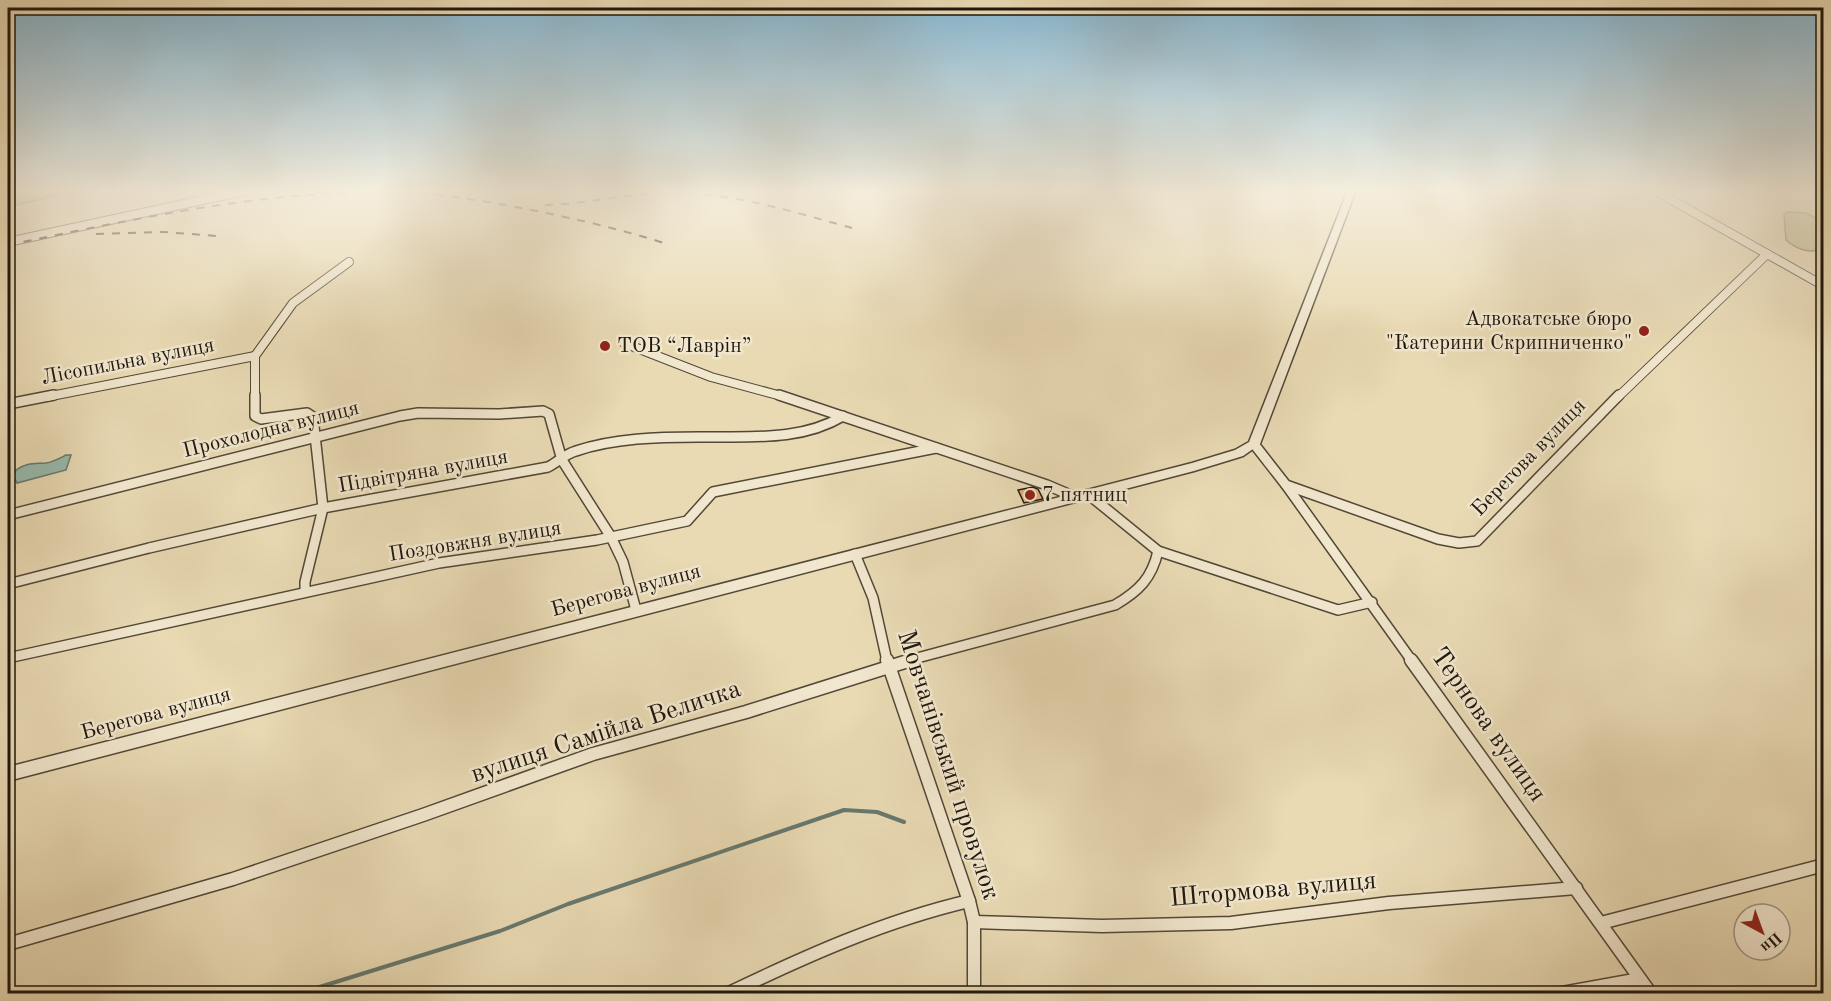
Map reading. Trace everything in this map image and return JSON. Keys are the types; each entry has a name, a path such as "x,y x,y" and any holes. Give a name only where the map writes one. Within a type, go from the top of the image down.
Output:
{"street":[{"path":"8,242 33,237"},
{"path":"1286,485 1254,444 1334,237"},
{"path":"1736,237 1824,286"},
{"name":"Берегова вулиця","path":"1286,485 1438,539 1459,543 1477,541 1609,405 1767,254"},
{"path":"305,591 305,582 323,508 317,437 311,414 261,419 255,416 255,356 293,303 350,262"},
{"path":"624,343 711,377 794,399 1081,495 1158,551 1338,610 1372,602"},
{"name":"Лісопильна вулиця","path":"8,404 255,356"},
{"name":"Прохолодна вулиця","path":"8,515 417,413 499,414 536,410 546,412 562,460"},
{"name":"Підвітряна вулиця","path":"8,584 323,508 548,467 562,460 568,453 577,450 690,435 792,434 814,430 837,421 843,416"},
{"name":"Берегова вулиця","path":"8,774 1221,460 1254,444"},
{"name":"Поздовжня вулиця","path":"8,658 439,563 611,537 692,519 707,496 713,492 936,448"},
{"path":"562,460 611,537 623,562 636,610"},
{"name":"Тернова вулиця","path":"1286,485 1651,993"},
{"name":"вулиця Самійла Величка","path":"8,944 233,879 423,815 593,754 746,712 888,666 1115,605 1139,592 1154,571 1158,551"},
{"name":"Мовчанівський провулок","path":"855,554 873,598 888,666 914,746 969,901 974,922 974,993"},
{"path":"1601,923 1824,865"},
{"name":"Штормова вулиця","path":"974,922 1102,926 1231,922 1389,903 1576,888"},
{"path":"727,993 788,964 883,926 926,910 969,901"},
{"path":"1557,993 1640,979"}],"shaded area":[{"path":"1786,237 1822,237 1823,249 1803,250 1786,240"}],"water":[{"path":"71,455 66,470 17,483 14,477 16,470 24,466 49,462"}],"building":[{"name":"7 пятниц","path":"1033,487 1038,489 1043,499 1024,503 1018,490"}],"waterway":[{"path":"297,994 500,931 568,904 844,810 877,812 904,822"}],"railway":[{"path":"8,245 49,237"},
{"path":"643,237 664,243"}],"place":[{"name":"Адвокатське бюро \"Катерини Скрипниченко\"","path":"1644,331"},
{"name":"ТОВ “Лаврін”","path":"605,346"},
{"name":"7 пятниц","path":"1030,495"}]}
